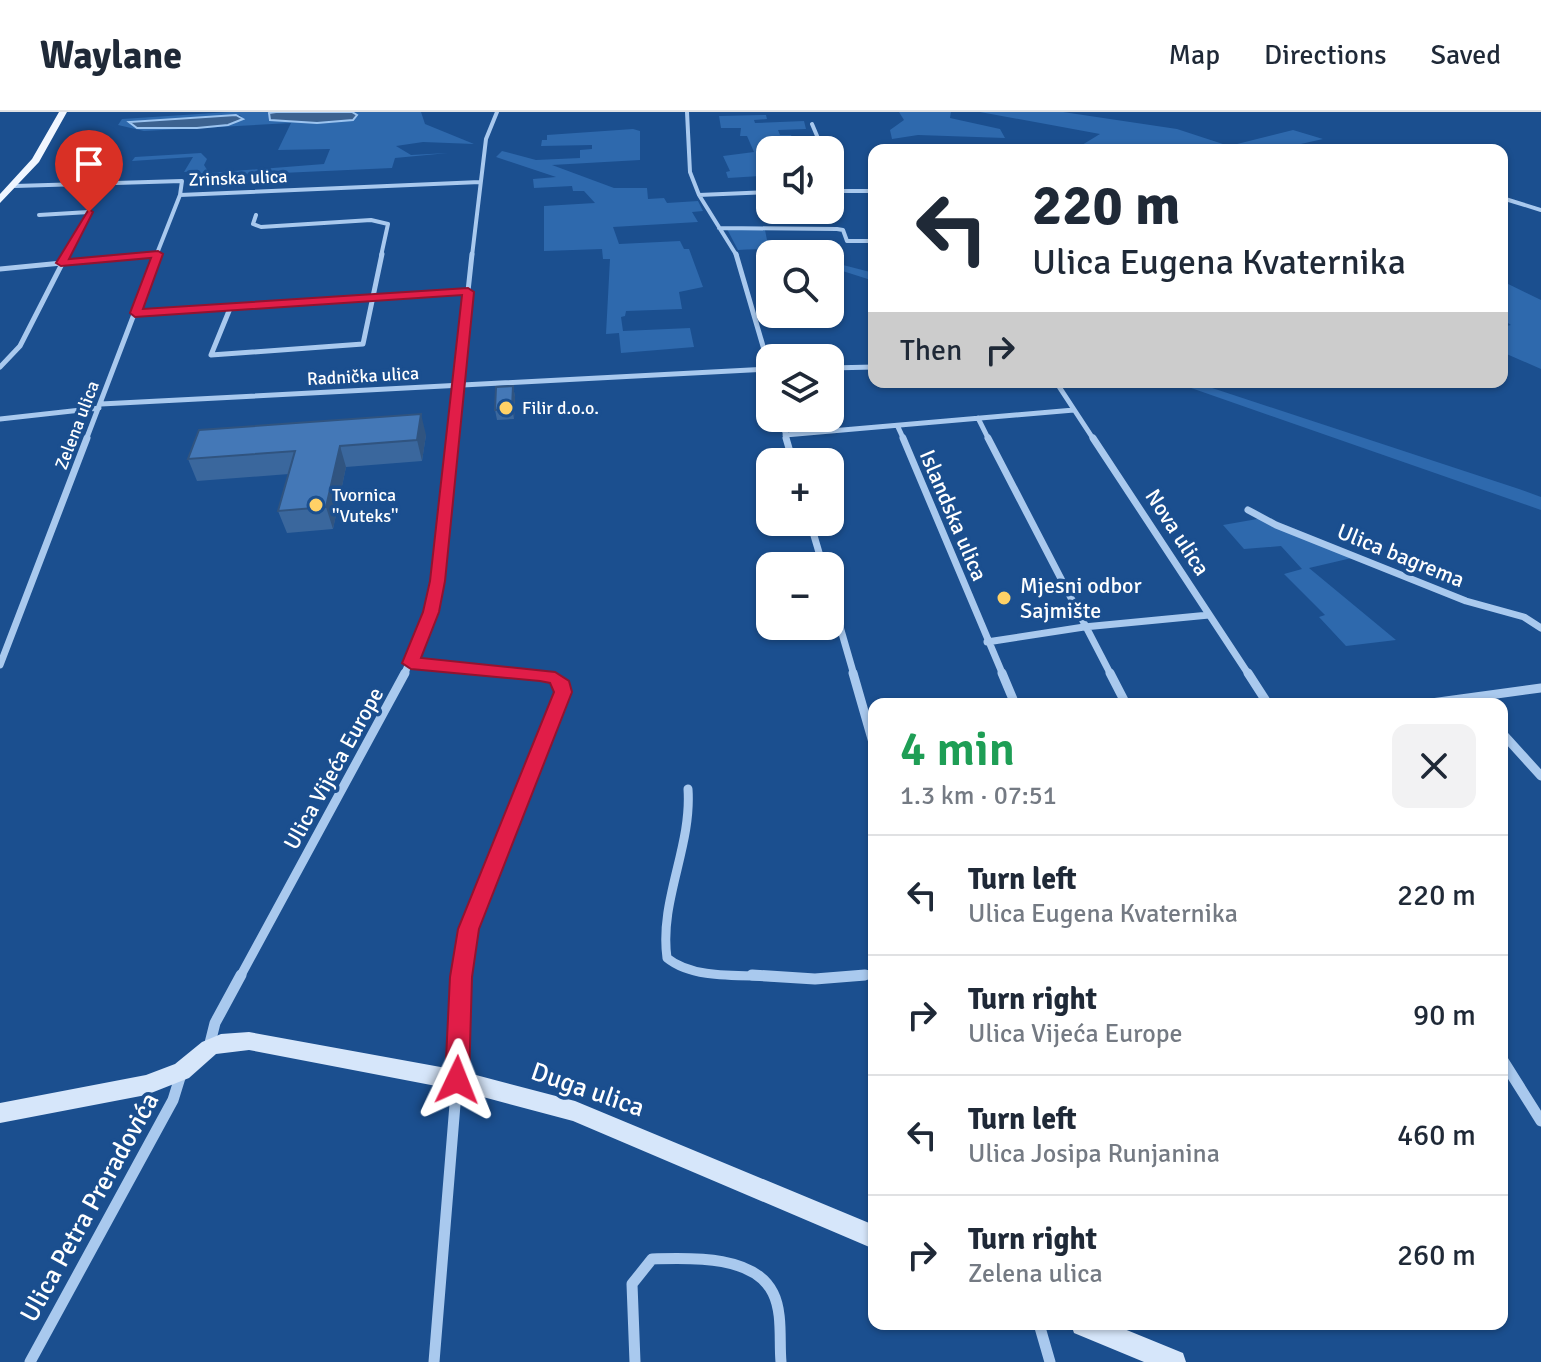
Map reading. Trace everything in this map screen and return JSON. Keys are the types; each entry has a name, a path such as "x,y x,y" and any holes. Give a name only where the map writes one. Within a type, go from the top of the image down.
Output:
{"main road":[{"path":"0,200 36,160 63,112"},
{"name":"Duga ulica","path":"209,1048 221,1043 249,1041 457,1080 575,1111 868,1234"},
{"path":"0,1113 146,1085 182,1071 209,1048"},
{"path":"1097,1330 1174,1362"}],"street":[{"name":"Ulica Vijeća Europe","path":"209,1048 215,1023 411,663 435,595 480,182 486,139 497,112"},
{"path":"687,112 688,161 699,195 736,253 762,344"},
{"path":"812,124 817,136"},
{"name":"Zrinska ulica","path":"15,186 182,181 180,195 480,182"},
{"path":"844,191 868,191"},
{"path":"699,195 756,193"},
{"name":"Zelena ulica","path":"0,665 180,195"},
{"path":"1508,200 1541,210"},
{"path":"0,367 20,346 89,212 39,215"},
{"path":"231,306 211,355 363,344 388,224 371,220 261,227 253,224 256,215"},
{"path":"719,228 837,229 843,230 847,241 868,241"},
{"path":"0,269 158,254"},
{"path":"135,313 468,292"},
{"path":"844,368 868,367"},
{"name":"Radnička ulica","path":"0,419 100,406 756,371"},
{"name":"Nova ulica","path":"1060,388 1264,698"},
{"path":"785,435 1074,410"},
{"path":"978,418 1123,698"},
{"name":"Islandska ulica","path":"898,427 1012,698"},
{"path":"784,432 789,448"},
{"name":"Ulica bagrema","path":"1248,510 1276,525 1466,601 1490,609 1521,613 1541,628"},
{"path":"987,642 1084,627 1209,615"},
{"path":"844,640 868,725"},
{"path":"411,663 540,675 555,678 563,685 563,692 469,929 461,977 457,1080 434,1362"},
{"path":"1489,698 1541,688"},
{"path":"1508,740 1541,776"},
{"path":"688,789 690,828 664,934 667,958 678,967 695,971 815,979 868,975"},
{"path":"1508,1069 1541,1121"},
{"name":"Ulica Petra Preradovića","path":"30,1362 173,1100 182,1071"},
{"path":"635,1362 632,1284 637,1274 652,1259 699,1257 733,1266 762,1281 773,1294 781,1362"},
{"path":"1041,1330 1050,1362"}],"shaded area":[{"path":"276,112 268,114 270,120 327,123 353,120 357,115 352,112 421,112 425,124 474,144 423,142 396,146 411,155 448,153 395,158 392,168 194,177 196,171 184,172 193,157 132,161 135,157 201,153 207,159 204,165 209,173 324,164 330,149 278,150 291,123 144,131 118,125 122,119","holes":["240,115 243,119 186,127 158,127 129,122"]},
{"path":"352,112 357,115 353,120 317,123 270,120 269,113"},
{"path":"899,112 951,112 950,118 1000,129 1005,138 918,135 892,139 890,130 904,120"},
{"path":"980,112 1063,112 1177,129 1223,144 1084,144 1100,134"},
{"path":"236,115 243,119 228,125 197,128 137,128 129,122"},
{"path":"766,115 767,119 754,120 755,123 804,121 806,129 778,130 780,135 791,136 756,136 756,176 728,178 726,172 730,171 723,156 754,152 747,136 740,136 741,128 721,128 719,116"},
{"path":"1293,130 1323,139 1301,144 1237,144"},
{"path":"640,131 640,160 552,165 614,188 647,188 648,199 664,198 667,203 698,201 703,211 692,212 698,222 613,227 619,244 680,241 684,249 689,249 703,287 679,292 682,309 626,311 625,316 621,317 623,331 690,328 694,347 621,353 619,333 606,334 610,259 603,259 602,249 544,251 544,206 595,203 584,191 573,191 572,186 534,188 533,179 556,177 496,157 502,151 536,160 580,158 580,150 592,149 592,145 541,146 542,140 547,140 547,135"},
{"path":"727,229 765,230 767,240 756,240 756,249 738,250"},
{"path":"844,265 868,271 868,279 844,271"},
{"path":"1508,284 1541,300 1541,369 1508,355 1508,326 1511,325 1508,323"},
{"path":"1191,388 1212,388 1519,489 1541,497 1541,510"},
{"path":"1263,518 1356,557 1309,568 1396,640 1346,646 1319,617 1325,615 1284,574 1302,569 1281,546 1244,549 1223,525"}],"building":[{"path":"513,386 512,408 495,410 496,387"},
{"path":"421,414 417,440 340,446 326,507 278,511 295,451 188,459 199,430"}],"place":[{"name":"Filir d.o.o.","path":"506,408"},
{"name":"Tvornica ''Vuteks''","path":"316,505"},
{"name":"Mjesni odbor Sajmište","path":"1004,598"}],"route":[{"path":"89,212 61,263 158,254 135,313 468,292 435,595 411,663 540,675 555,678 563,685 563,692 469,929 461,977 457,1080"}]}
